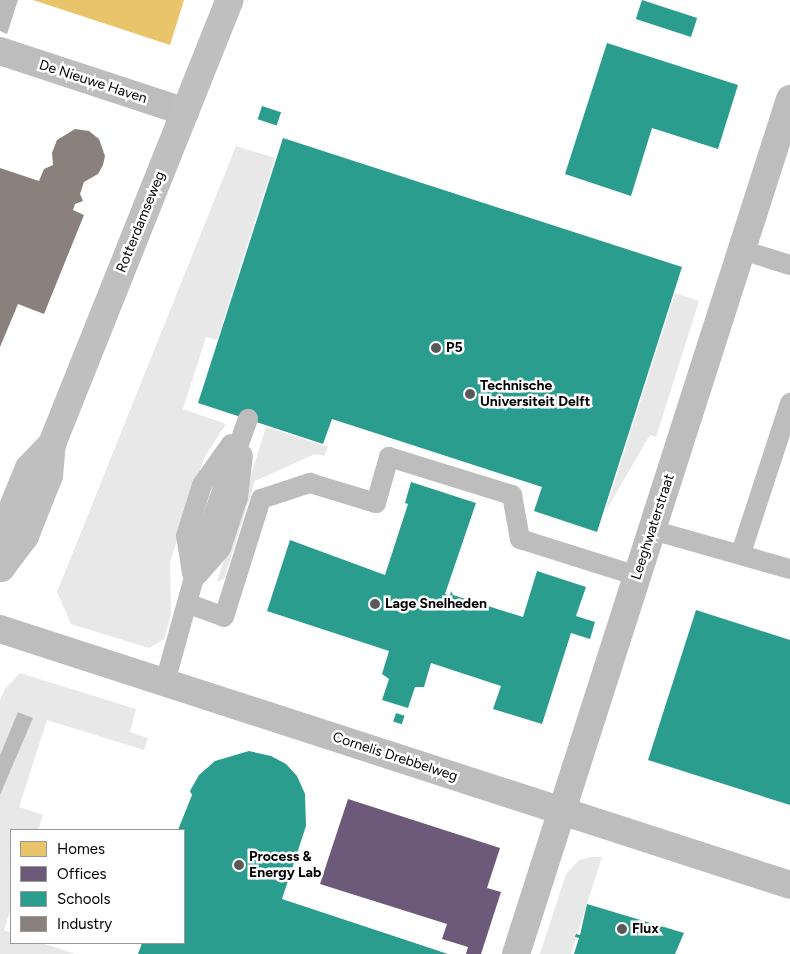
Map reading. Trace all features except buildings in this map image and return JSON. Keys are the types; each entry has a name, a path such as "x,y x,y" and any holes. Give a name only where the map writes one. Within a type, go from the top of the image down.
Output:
{"street":[{"name":"Rotterdamseweg","path":"0,569 4,529 29,468 52,444 230,0"},
{"name":"De Nieuwe Haven","path":"0,51 185,112"},
{"name":"Leeghwaterstraat","path":"516,954 790,99"},
{"name":"Cornelis Drebbelweg","path":"0,629 790,885"}],"lane":[{"path":"742,250 790,266"},
{"path":"741,553 790,403"},
{"path":"165,682 189,604 209,524 248,419"},
{"path":"189,604 224,617 261,499 310,483 376,503 389,456 512,494 520,539 637,576"},
{"path":"652,530 741,553 790,569"}],"shaded area":[{"path":"0,0 18,0 7,34 0,31"},
{"path":"236,146 275,158 217,340 206,337 183,409 226,424 204,458 170,562 171,615 164,639 149,648 71,624 57,592"},
{"path":"675,293 699,301 656,437 650,435 605,512"},
{"path":"266,427 328,447 324,456 315,454 255,481 224,579 217,582"},
{"path":"20,673 136,709 130,732 148,738 144,750 47,720 19,807 43,815 38,829 10,829 10,911 4,930 10,933 10,944 45,944 75,954 0,954 0,795 33,718 18,712 0,755 0,700 5,689"},
{"path":"18,712 33,718 0,795 0,755"},
{"path":"602,857 571,954 540,954 566,874 579,860"}],"place":[{"name":"P5","path":"436,348"},
{"name":"Technische Universiteit Delft","path":"470,394"},
{"name":"Lage Snelheden","path":"375,604"},
{"name":"Process & Energy Lab","path":"239,865"},
{"name":"Flux","path":"622,929"}]}
